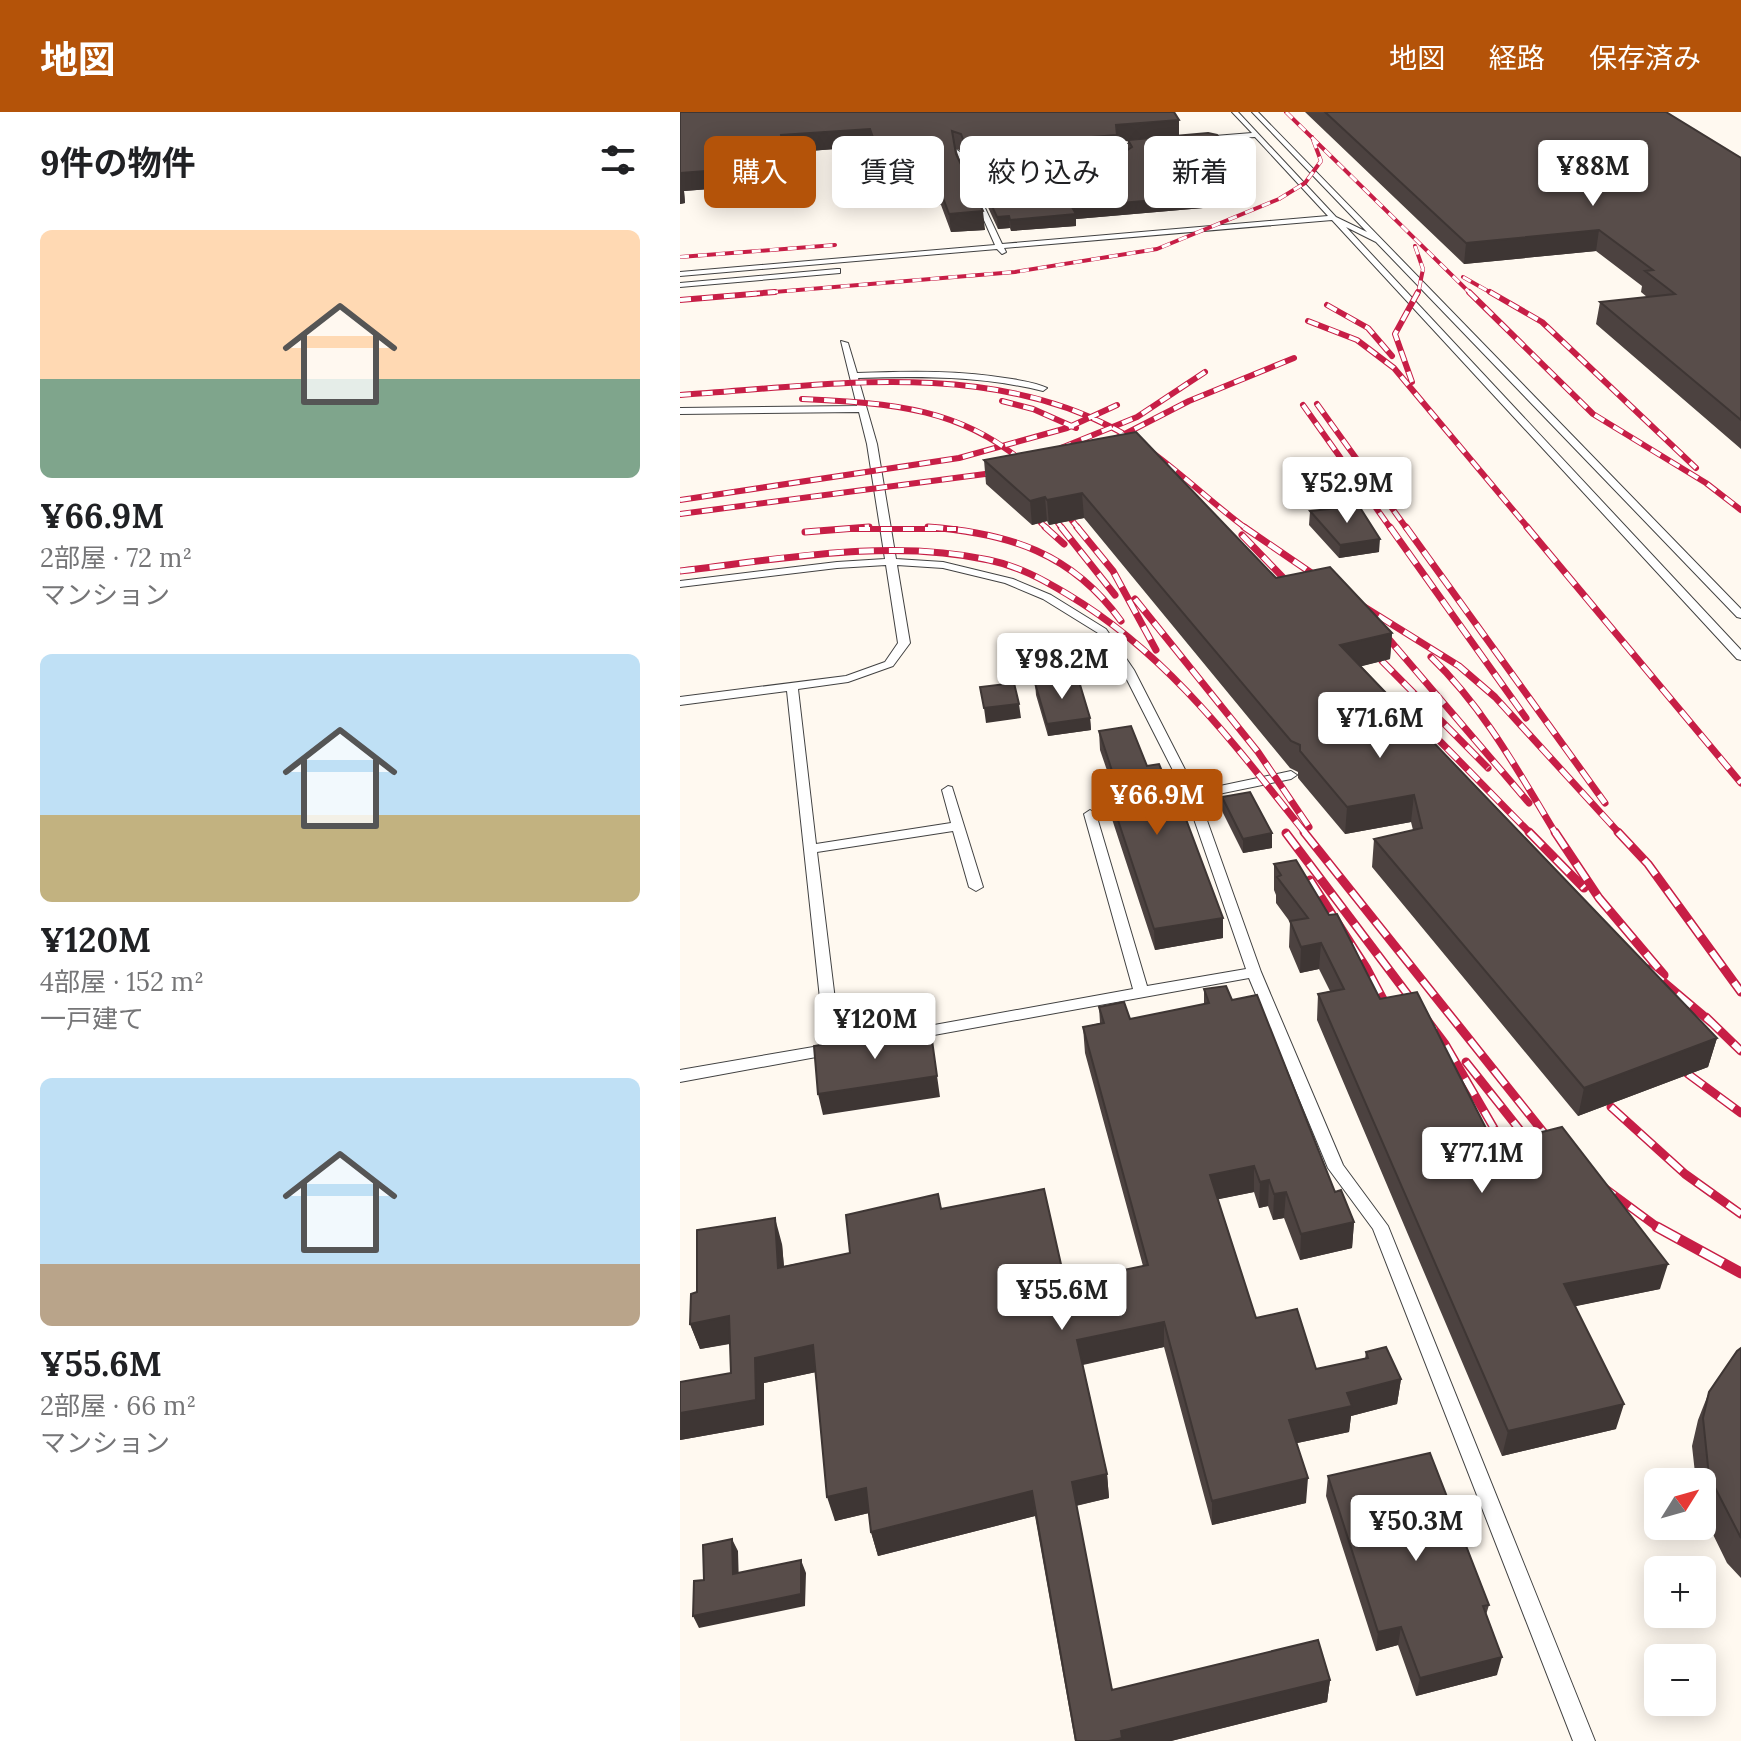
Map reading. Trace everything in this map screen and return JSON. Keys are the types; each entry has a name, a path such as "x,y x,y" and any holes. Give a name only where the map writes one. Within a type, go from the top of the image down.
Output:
{"lane":[{"path":"1235,112 1741,657"},
{"path":"1255,112 1741,615"},
{"path":"1244,136 1256,135"},
{"path":"957,152 960,160"},
{"path":"1337,197 1344,211 1339,221"},
{"path":"981,208 1003,256"},
{"path":"680,285 1339,221"},
{"path":"680,274 1339,221 1378,240"},
{"path":"680,701 869,673 889,664 904,643 884,502 844,343"},
{"path":"853,376 917,373 990,378 1043,388"},
{"path":"680,411 862,409"},
{"path":"680,584 891,562 943,565 1009,581 1047,597 1102,631 1128,670 1192,796 1254,972 1336,1168 1380,1226 1584,1741"},
{"path":"680,1076 841,1047 811,849 792,686"},
{"path":"1192,796 1291,775"},
{"path":"948,790 976,887"},
{"path":"1090,814 1142,993"},
{"path":"811,849 959,826"},
{"path":"895,1037 1254,972"}],"building":[{"path":"680,112 1174,112 1179,120 1116,125 1117,135 1104,136 962,136 952,131 960,162 960,208 982,208 983,211 949,214 944,200 944,136 872,136 870,129 781,136 704,136 704,171 680,173"},
{"path":"1325,112 1666,112 1741,158 1741,420 1600,302 1675,294 1645,271 1653,270 1599,230 1466,243"},
{"path":"1208,133 1218,136 1174,136"},
{"path":"1144,139 1144,201 1128,202 1128,150 1132,147 1128,140"},
{"path":"993,208 1073,208 1076,214 1010,220 1009,216 997,217"},
{"path":"1136,432 1276,578 1330,567 1392,633 1340,645 1717,1038 1584,1088 1374,839 1422,828 1414,795 1347,807 1300,751 1300,745 1291,741 1082,493 1030,501 984,460"},
{"path":"1359,506 1380,539 1340,545 1310,511"},
{"path":"1078,678 1090,718 1047,724 1035,683"},
{"path":"1014,683 1019,704 984,708 980,687"},
{"path":"1131,726 1147,766 1159,764 1165,778 1172,782 1223,918 1154,929 1109,793 1114,777 1099,731"},
{"path":"1250,792 1272,833 1243,839 1222,797"},
{"path":"1296,860 1329,915 1337,914 1380,999 1417,992 1494,1144 1562,1127 1668,1264 1564,1284 1624,1404 1508,1431 1318,994 1344,989 1321,943 1301,947 1290,921 1308,918 1277,877 1281,875 1274,864"},
{"path":"1226,986 1232,1000 1257,995 1335,1192 1341,1190 1354,1222 1301,1234 1286,1192 1274,1194 1269,1180 1260,1182 1254,1166 1210,1175 1256,1318 1297,1309 1316,1369 1368,1358 1366,1352 1386,1347 1401,1379 1347,1393 1352,1406 1289,1420 1308,1478 1212,1501 1164,1322 1077,1340 1107,1474 1072,1482 1112,1690 1318,1640 1330,1680 1121,1731 1122,1738 1076,1741 1032,1491 871,1532 866,1488 827,1497 813,1345 755,1358 756,1400 680,1413 680,1382 731,1373 729,1316 690,1324 691,1294 697,1292 697,1230 775,1218 778,1268 850,1253 846,1215 938,1194 941,1209 1044,1189 1065,1282 1148,1265 1083,1027 1104,1023 1099,1007 1124,1002 1130,1019 1209,1003 1204,989"},
{"path":"930,1026 937,1076 818,1094 814,1046"},
{"path":"1741,1348 1741,1538 1716,1490 1716,1468 1708,1468 1703,1418 1709,1392"},
{"path":"1430,1453 1489,1605 1483,1606 1502,1657 1420,1678 1401,1627 1378,1632 1328,1476"},
{"path":"732,1539 733,1574 801,1560 801,1594 693,1616 694,1581 704,1580 703,1545"}],"railway":[{"path":"1286,112 1312,138"},
{"path":"775,292 1015,272 1157,249 1279,199 1305,183 1321,161 1312,138"},
{"path":"1312,138 1471,294"},
{"path":"680,257 835,245"},
{"path":"1415,246 1423,269 1418,294"},
{"path":"1463,277 1493,294"},
{"path":"680,300 775,292"},
{"path":"751,294 775,292"},
{"path":"1412,382 1395,334 1418,292"},
{"path":"1469,292 1593,414 1706,483 1741,510"},
{"path":"1490,292 1542,322 1696,468"},
{"path":"1327,305 1368,328 1392,356"},
{"path":"1308,321 1357,340 1394,368 1529,529"},
{"path":"1124,434 1189,401 1294,358"},
{"path":"1112,427 1137,417 1205,372"},
{"path":"680,395 844,383 954,385 1008,392 1061,406 1089,418"},
{"path":"802,399 866,403 925,412 980,433 1001,446"},
{"path":"1002,401 1033,409 1071,426"},
{"path":"1317,404 1407,529"},
{"path":"1089,418 1117,405"},
{"path":"1303,405 1391,529"},
{"path":"1071,426 1089,418"},
{"path":"1089,418 1112,427"},
{"path":"1001,446 1071,426"},
{"path":"1071,426 1076,428"},
{"path":"1061,448 1112,427"},
{"path":"1112,427 1124,434"},
{"path":"1115,439 1124,434"},
{"path":"1124,434 1247,529"},
{"path":"680,500 959,458 1001,446"},
{"path":"1001,446 1032,470"},
{"path":"680,514 1008,471"},
{"path":"1059,505 1079,529"},
{"path":"1041,523 1048,529"},
{"path":"1058,523 1063,529"},
{"path":"843,529 869,527"},
{"path":"928,527 948,529"},
{"path":"1045,527 1064,544"},
{"path":"1061,527 1115,595"},
{"path":"1077,527 1113,571 1156,650"},
{"path":"1244,527 1326,583"},
{"path":"1390,527 1526,718"},
{"path":"1406,527 1605,803"},
{"path":"1527,527 1741,783"},
{"path":"837,529 843,529"},
{"path":"805,532 843,529"},
{"path":"843,529 948,529"},
{"path":"948,529 956,529"},
{"path":"948,529 1012,541 1060,563 1082,578 1121,621"},
{"path":"1242,535 1297,592"},
{"path":"680,571 796,556 874,551 951,554 1020,569 1058,588 1137,644 1225,734 1306,834"},
{"path":"1135,599 1258,752 1309,827"},
{"path":"1353,600 1459,666 1495,697 1620,834"},
{"path":"1376,624 1529,803"},
{"path":"1431,657 1484,719 1556,834"},
{"path":"1382,661 1488,768"},
{"path":"1426,727 1531,834"},
{"path":"1304,832 1556,1148"},
{"path":"1529,832 1584,888"},
{"path":"1555,832 1599,898 1664,975"},
{"path":"1618,832 1648,864 1741,992"},
{"path":"1286,833 1445,1044 1513,1161"},
{"path":"1310,880 1367,969 1392,1016"},
{"path":"1648,969 1712,1023"},
{"path":"1706,1017 1741,1051"},
{"path":"1466,1062 1538,1153"},
{"path":"1688,1074 1741,1113"},
{"path":"1611,1107 1685,1174 1741,1214"},
{"path":"1599,1184 1658,1228"},
{"path":"1658,1228 1741,1273"}]}
